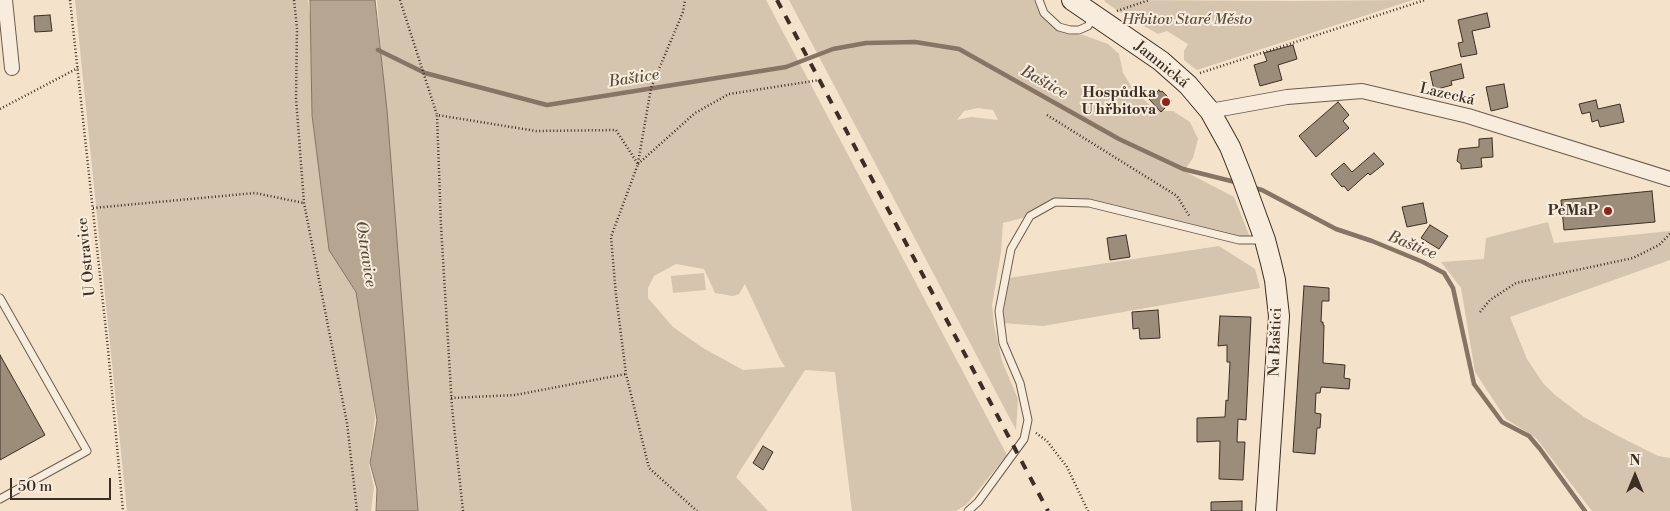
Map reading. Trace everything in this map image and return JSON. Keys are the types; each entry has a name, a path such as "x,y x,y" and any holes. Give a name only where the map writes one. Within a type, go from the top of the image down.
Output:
{"main road":[{"name":"Jamnická","path":"1072,0 1162,62 1182,79 1210,111 1230,147 1242,177"},
{"name":"Na Baštici","path":"1242,177 1265,240 1275,280 1279,316 1266,511"}],"street":[{"path":"5,0 12,68"},
{"name":"Lazecká","path":"1210,111 1287,97 1362,91 1468,116 1670,179"}],"lane":[{"path":"1039,0 1044,13 1059,27 1070,30 1079,30 1088,26 1095,15"},
{"path":"968,511 978,502 1024,439 1028,420 1020,383 1004,343 999,311 1011,249 1030,216 1055,202 1089,203 1239,240 1265,240"},
{"path":"0,298 87,451 0,499"}],"path":[{"name":"U Ostravice","path":"70,0 123,511"},
{"path":"294,0 297,28 296,98 304,203 347,423 357,511"},
{"path":"400,0 437,115 451,398 463,511"},
{"path":"685,0 683,12 652,88 638,164 611,237 626,374 649,468 697,511"},
{"path":"1115,12 1149,0"},
{"path":"1182,79 1425,0"},
{"path":"0,109 78,68"},
{"path":"638,164 695,113 729,94 820,80"},
{"path":"437,115 536,131 616,130 638,164"},
{"path":"1047,115 1178,196 1195,229"},
{"path":"93,208 255,193 304,203"},
{"path":"1480,312 1490,300 1516,283 1633,258 1659,244 1670,234"},
{"path":"451,398 515,395 626,374"},
{"path":"1026,426 1047,441 1067,467 1088,511"}],"green space":[{"path":"75,0 308,0 311,24 312,115 329,250 356,292 368,348 375,418 369,465 374,487 371,511 127,511"},
{"path":"377,0 766,0 1007,455 967,504 956,511 852,511 835,372 805,370 736,477 768,511 418,511","holes":["676,264 704,269 715,293 733,296 739,294 745,284 785,367 743,370 703,348 673,327 648,298 648,288 654,276"]},
{"path":"789,0 1034,0 1041,14 1061,30 1071,35 1083,35 1108,44 1119,54 1123,73 1133,89 1153,108 1173,111 1190,122 1198,139 1193,158 1184,171 1234,197 1251,240 1089,203 1055,203 1030,216 1003,223 1001,252 992,305 994,325 1002,361 1018,399 1016,430","holes":["978,108 993,110 998,120 971,117 957,120 964,111"]},
{"name":"Hřbitov Staré Město","path":"1105,0 1413,0 1197,70 1184,60 1184,51 1188,44 1167,31 1158,34 1118,11"},
{"path":"1548,222 1554,243 1670,231 1670,260 1510,317 1527,359 1543,383 1555,395 1584,417 1618,436 1658,456 1670,458 1670,511 1592,511 1536,438 1506,419 1475,372 1461,288 1441,262 1484,259 1486,238"},
{"path":"1219,246 1255,269 1260,288 1043,326 1002,323 1009,278"},
{"path":"704,273 706,290 673,293 671,276"}],"water":[{"name":"Ostravice","path":"310,0 375,0 387,110 418,511 376,511 377,489 370,463 377,420 356,292 329,250 312,115"}],"building":[{"path":"1487,13 1490,27 1472,31 1477,54 1461,57 1458,43 1463,42 1458,20"},
{"path":"50,15 52,31 35,32 34,16"},
{"path":"1293,45 1297,59 1278,65 1282,80 1260,86 1254,65 1267,61 1264,53"},
{"path":"1461,64 1464,78 1451,81 1452,85 1434,90 1430,72"},
{"path":"1504,84 1508,107 1491,111 1486,87"},
{"path":"1159,90 1172,101 1161,112 1149,99"},
{"path":"1596,100 1598,109 1620,104 1624,122 1600,127 1598,120 1592,122 1590,112 1582,114 1579,104"},
{"path":"1338,102 1349,115 1343,121 1349,128 1316,157 1299,136"},
{"path":"1492,138 1493,157 1481,158 1482,167 1461,169 1461,164 1457,161 1459,149 1479,147 1479,139"},
{"path":"1374,153 1384,164 1370,175 1368,173 1348,191 1331,174 1344,163 1352,172"},
{"name":"PeMaP","path":"1652,191 1655,222 1564,230 1561,200"},
{"path":"1423,203 1427,223 1407,227 1402,207"},
{"path":"1430,225 1448,236 1439,249 1421,238"},
{"path":"1126,235 1130,257 1110,260 1107,238"},
{"path":"1304,286 1329,288 1329,301 1322,301 1321,322 1324,325 1323,363 1345,365 1344,378 1350,379 1349,389 1321,387 1320,393 1316,393 1315,413 1321,414 1320,428 1317,428 1315,454 1293,452"},
{"path":"1158,310 1160,338 1140,339 1139,328 1133,329 1132,312"},
{"path":"1220,316 1251,317 1246,420 1238,419 1237,442 1245,442 1243,480 1219,479 1220,441 1197,442 1197,418 1225,417 1226,400 1228,401 1230,362 1227,362 1227,345 1218,346"},
{"path":"0,355 45,435 0,460"},
{"path":"763,446 773,452 763,470 753,463"},
{"path":"1242,501 1242,511 1211,511 1211,502"}],"waterway":[{"name":"Baštice","path":"378,50 425,73 547,105 786,67 833,49 866,43 915,42 959,49 1119,139 1183,169 1239,183"},
{"name":"Baštice","path":"1251,187 1262,190 1336,229 1372,241 1423,262 1444,273 1453,288 1474,384 1502,422 1529,436 1585,511"}],"railway":[{"path":"777,0 1048,511"}],"place":[{"name":"Hospůdka U hřbitova","path":"1166,102"},
{"name":"PeMaP","path":"1608,211"}]}
